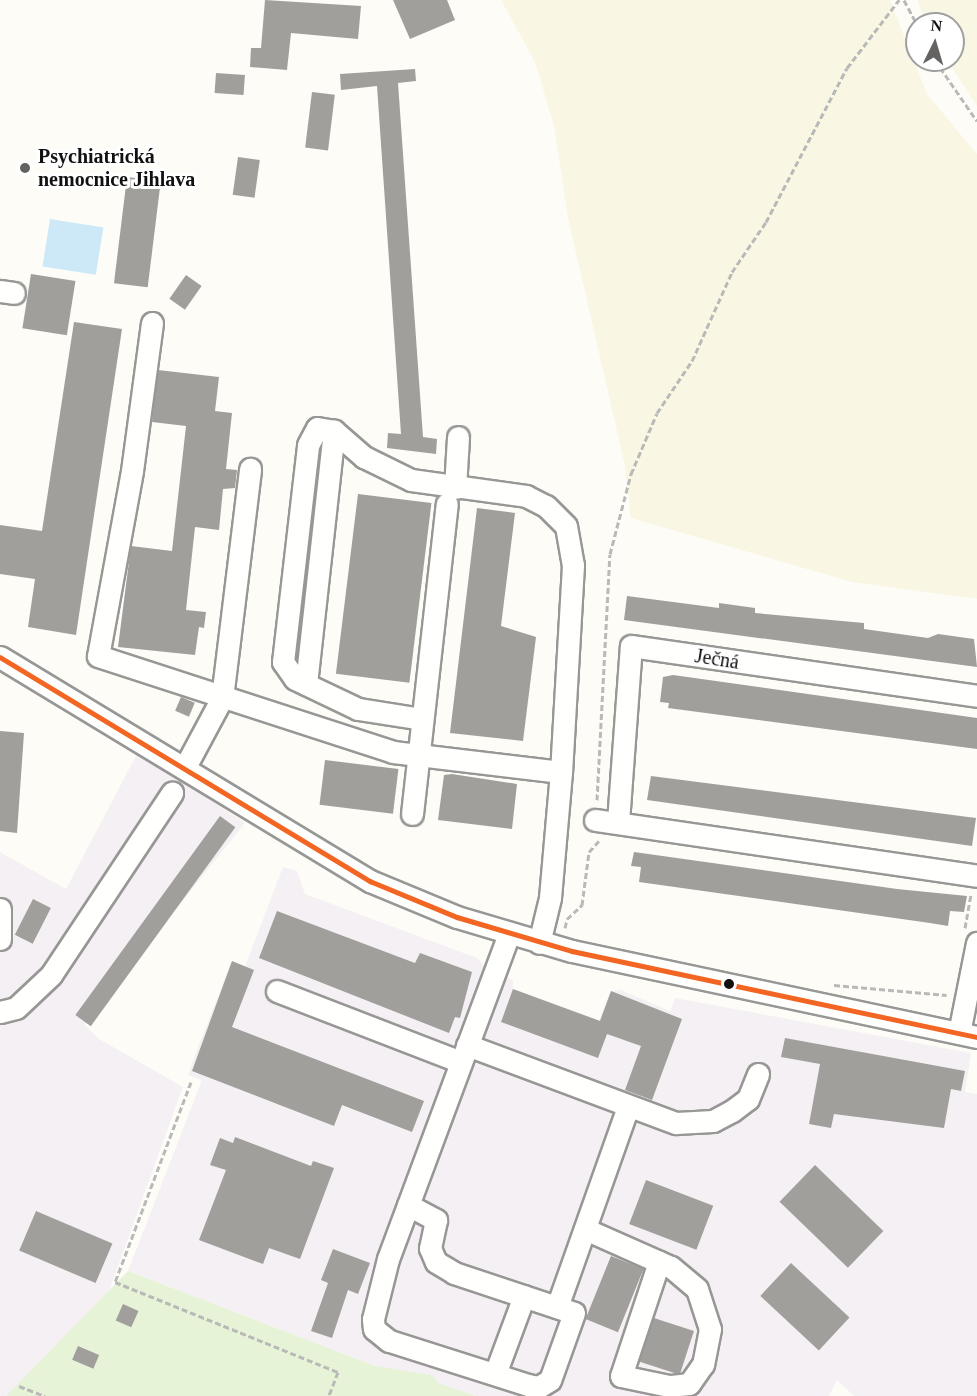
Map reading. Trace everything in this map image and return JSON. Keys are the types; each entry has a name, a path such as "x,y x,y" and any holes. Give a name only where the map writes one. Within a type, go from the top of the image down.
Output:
{"street":[{"path":"152,322 132,471 98,656 222,698 418,757 561,772"},
{"path":"422,719 358,709 306,684 288,672 283,662 308,445 317,428 334,431 364,457 388,471 451,496 526,496 557,515 568,532 573,565 561,772 548,939"},
{"path":"412,814 458,437"},
{"path":"185,767 222,698 250,469"},
{"name":"Ječná","path":"618,822 631,646 977,696"},
{"path":"0,657 370,881 509,933 548,939 968,1035 977,943"},
{"path":"0,1012 16,1008 51,975 172,793"},
{"path":"595,820 977,876"},
{"path":"0,909 0,939"},
{"path":"408,1204 436,1220 430,1248 436,1263 574,1313 550,1380 539,1387 389,1341 374,1329 373,1307 408,1204 509,933"},
{"path":"278,991 676,1123 713,1121 748,1099 758,1074"},
{"path":"557,1307 628,1107"},
{"path":"585,1229 659,1262 697,1289 709,1317 703,1364 689,1384 669,1386 621,1376 659,1262"},
{"path":"495,1374 524,1296"}],"path":[{"path":"595,820 610,554 631,474 657,413 697,352 732,272 766,222 847,68 899,0"},
{"path":"943,72 977,120"},
{"path":"548,939 582,905 591,847 617,828 618,822"},
{"path":"191,1082 115,1282 338,1372 329,1396"},
{"path":"19,1386 45,1396"}],"shaded area":[{"path":"501,0 890,0 905,38 905,72 918,72 927,94 977,154 977,599 852,582 631,518 625,466 568,218 554,126 535,62"},
{"path":"917,0 977,0 977,106 955,72 965,72 965,12 922,12"},
{"path":"138,752 245,823 84,1024 99,1039 183,1087 109,1291 7,1396 0,1396 0,852 66,889"},
{"path":"283,867 297,871 305,894 477,958 487,969 513,980 513,989 599,1020 611,991 621,990 670,1011 675,998 971,1053 965,1092 977,1094 977,1396 854,1396 837,1380 829,1396 476,1396 375,1366 128,1271 202,1080 188,1075 197,1050 231,963 245,967"}],"green space":[{"path":"128,1271 375,1366 432,1375 438,1383 476,1396 6,1396"}],"water":[{"path":"50,219 103,227 96,275 42,266"}],"building":[{"path":"265,0 361,6 358,39 291,33 287,70 250,67 251,48 261,48"},
{"path":"393,0 447,0 455,20 410,39"},
{"path":"415,69 416,81 398,83 423,437 437,439 436,454 387,448 388,433 401,434 377,86 341,90 340,74"},
{"path":"216,73 245,75 244,95 215,93"},
{"path":"312,92 335,95 328,150 305,148"},
{"path":"238,157 260,160 254,198 233,195"},
{"path":"127,177 161,181 148,287 114,283"},
{"path":"31,274 75,281 67,335 22,328"},
{"path":"186,275 202,286 185,310 169,299"},
{"path":"74,322 122,329 76,635 28,627 35,579 0,574 0,525 42,531"},
{"path":"158,370 219,377 215,411 232,413 226,469 237,470 235,488 223,489 219,530 195,527 186,610 206,612 204,628 199,627 195,655 118,647 131,546 172,551 186,426 152,422"},
{"path":"358,494 431,503 409,683 336,674"},
{"path":"477,508 515,513 501,626 536,637 523,741 450,733"},
{"path":"627,596 719,608 719,603 755,608 755,613 864,623 864,629 928,638 938,634 974,639 977,667 624,620"},
{"path":"673,675 977,718 977,749 668,708 669,703 660,702 663,677"},
{"path":"181,697 195,703 189,717 175,711"},
{"path":"0,731 24,733 17,833 0,831"},
{"path":"325,760 398,769 393,814 320,805"},
{"path":"452,774 517,784 512,829 438,820 444,775"},
{"path":"651,776 976,818 972,846 647,800"},
{"path":"220,816 235,827 91,1026 75,1015"},
{"path":"634,852 897,889 967,896 964,912 950,911 948,926 639,882 641,867 631,866"},
{"path":"33,899 51,908 33,944 15,935"},
{"path":"277,911 415,963 420,953 472,972 460,1018 455,1017 449,1033 259,958"},
{"path":"232,961 254,970 232,1027 424,1101 412,1132 342,1105 334,1126 192,1071"},
{"path":"513,989 600,1021 611,991 682,1019 652,1100 625,1090 641,1046 607,1034 598,1058 501,1022"},
{"path":"785,1038 965,1071 961,1091 951,1089 944,1128 834,1114 831,1128 809,1124 820,1064 781,1057"},
{"path":"235,1137 311,1166 313,1161 334,1168 300,1259 269,1248 263,1264 199,1240 226,1170 210,1165 220,1138 233,1143"},
{"path":"815,1165 883,1231 848,1268 780,1202"},
{"path":"646,1180 713,1206 696,1250 629,1224"},
{"path":"36,1211 112,1243 96,1283 19,1251"},
{"path":"333,1249 370,1263 358,1294 348,1290 332,1338 311,1331 328,1283 321,1280"},
{"path":"611,1256 643,1269 618,1332 586,1319"},
{"path":"791,1263 850,1318 819,1350 760,1296"},
{"path":"123,1304 139,1311 131,1327 116,1320"},
{"path":"654,1318 694,1331 680,1375 640,1362"},
{"path":"78,1346 99,1355 93,1369 72,1360"}],"transit line":[{"path":"0,657 370,881 457,917 572,951 977,1037"}],"place":[{"name":"Psychiatrická nemocnice Jihlava","path":"25,168"}]}
